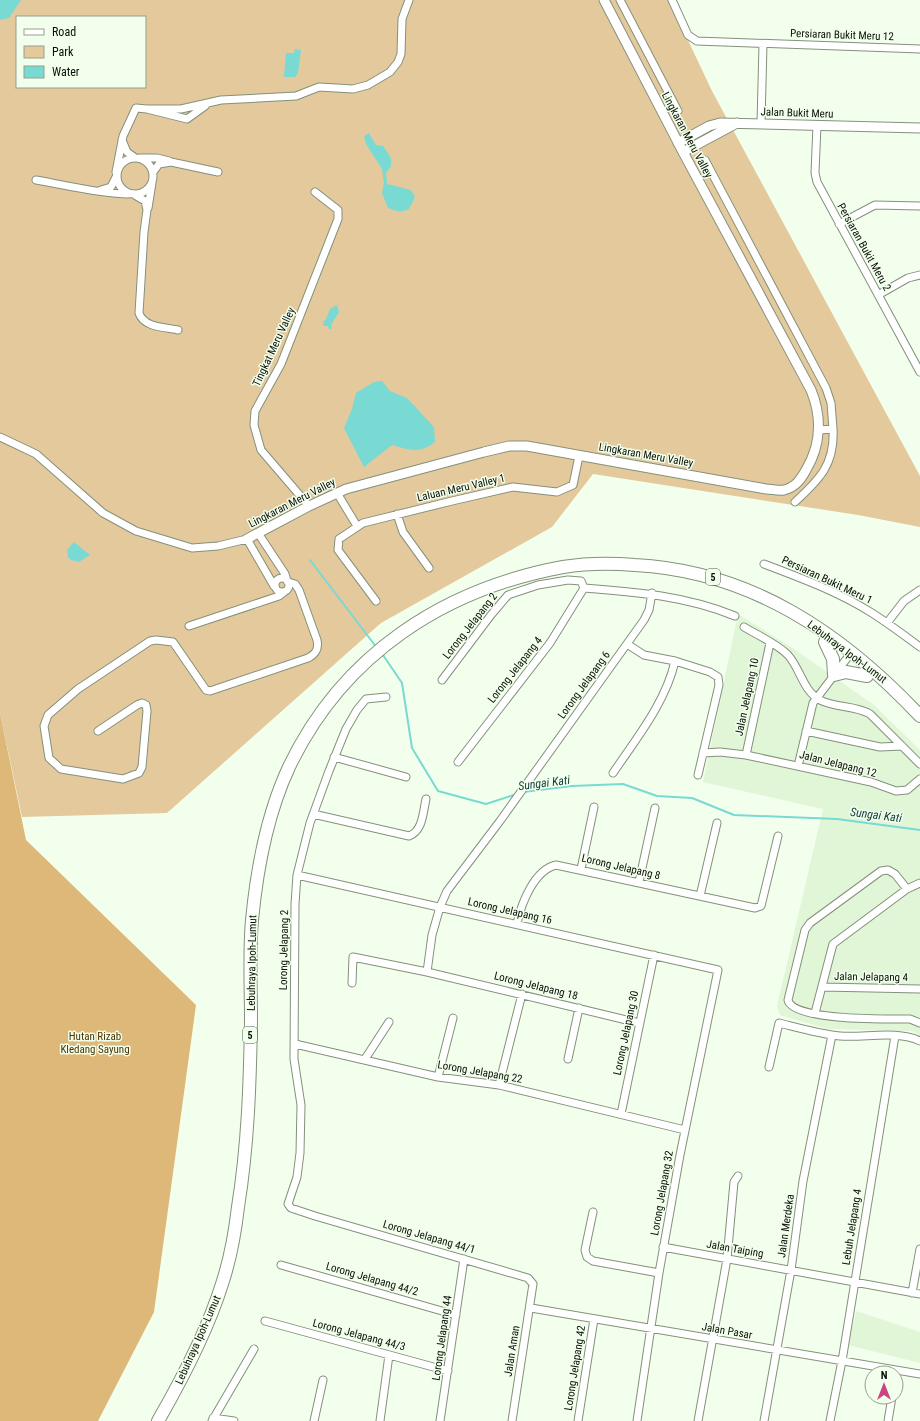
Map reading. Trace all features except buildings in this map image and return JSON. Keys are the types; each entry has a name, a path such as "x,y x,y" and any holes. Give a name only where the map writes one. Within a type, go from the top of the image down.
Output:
{"highway":[{"name":"Lebuhraya Ipoh-Lumut","path":"158,1421 172,1396 211,1315 222,1284 238,1211 246,1144 251,1019 250,946 252,917 259,864 272,811 288,768 308,733 335,695 366,663 394,639 429,614 463,597 504,581 556,569 597,564 644,565 678,569 730,582 779,604 812,624 849,656 889,685 920,716"},
{"name":"Lebuhraya Ipoh-Lumut","path":"556,569 629,570 660,574 710,584 760,603 849,656 867,676 920,723"},
{"path":"825,642 833,659 834,675 846,672 867,676"}],"street":[{"path":"147,210 145,201 122,189 116,175 122,140 135,110 140,108 186,109 236,98 289,97 318,87 353,89 368,85 390,72 398,62 401,54 402,18 409,0"},
{"name":"Lingkaran Meru Valley","path":"0,437 36,454 103,513 136,531 192,548 218,546 248,539 309,506 337,493 416,470 509,446 520,446 766,489 783,490 793,486 800,480 814,453 819,430 816,406 811,390 678,143 604,0"},
{"path":"620,0 678,111"},
{"name":"Persiaran Bukit Meru 12","path":"672,0 688,35 693,40 763,44 920,49"},
{"path":"623,37 635,31"},
{"path":"761,123 763,44"},
{"name":"Jalan Bukit Meru","path":"678,143 714,123 920,128"},
{"path":"683,152 738,123"},
{"name":"Persiaran Bukit Meru 2","path":"816,125 815,179 919,368"},
{"path":"122,140 127,152 148,163 153,172"},
{"path":"101,190 111,187 121,163 137,158 157,158 218,172"},
{"path":"705,160 826,388 831,403 833,429 832,453 824,472 795,502"},
{"path":"171,162 159,164 153,172 144,232 139,313 142,320 150,324 178,330"},
{"path":"36,180 101,190 112,194 132,194 143,192 152,181"},
{"name":"Tingkat Meru Valley","path":"309,506 258,446 253,420 255,411 288,348 338,219 338,213 335,207 315,192"},
{"path":"839,224 874,205 920,206"},
{"path":"738,254 750,247"},
{"path":"878,295 908,278 920,275"},
{"path":"819,430 833,429"},
{"name":"Laluan Meru Valley 1","path":"376,601 338,550 339,539 357,526 397,514 513,487 552,492 562,491 573,485 579,456"},
{"path":"337,493 357,526"},
{"path":"397,514 403,532 429,568"},
{"path":"189,626 279,596 289,587 285,574 258,533"},
{"path":"248,539 256,556 277,591 294,592 301,597"},
{"path":"256,556 268,550"},
{"name":"Persiaran Bukit Meru 1","path":"764,564 836,594 872,613 920,647"},
{"path":"98,731 137,705 142,703 146,705 147,711 142,767 138,773 123,779 61,769 49,758 44,726 45,719 86,683 141,646 153,640 174,642 206,690 210,691 312,656 317,651 317,640 297,587 283,578 279,579 275,582 274,587 267,599"},
{"name":"Lorong Jelapang 2","path":"442,680 490,615 508,595 525,588 568,580 581,581 584,588"},
{"path":"584,588 652,594 687,600 735,616"},
{"name":"Lorong Jelapang 4","path":"458,762 550,643 584,588"},
{"path":"886,623 904,601 920,590"},
{"name":"Lorong Jelapang 6","path":"440,906 447,891 515,801 627,644 649,610 652,594"},
{"path":"744,627 788,656 806,687 816,698 824,702 866,711 920,764"},
{"name":"Jalan Jelapang 10","path":"746,755 770,643"},
{"path":"627,644 644,655 674,661 710,672 718,677 719,685 698,775"},
{"path":"798,766 811,708 816,698 849,656"},
{"path":"613,773 653,712 670,679 674,661"},
{"name":"Lorong Jelapang 2","path":"315,1216 291,1208 288,1204 297,1177 300,1153 301,1105 294,1059 295,911 297,875 313,814 346,729 363,701 370,698 386,697"},
{"path":"806,731 880,747 902,746"},
{"name":"Jalan Jelapang 12","path":"703,753 720,752 746,755 871,782 896,791 907,790 920,779"},
{"path":"334,757 406,777"},
{"path":"313,814 409,836 415,833 420,826 426,799"},
{"path":"581,869 594,807"},
{"path":"639,882 655,808"},
{"path":"700,896 717,823"},
{"name":"Lorong Jelapang 8","path":"517,924 523,901 545,869 556,865 581,869 755,908 761,906 778,836"},
{"path":"906,889 895,874 888,870 881,871 807,926 788,1000 793,1007 832,1018 913,1020 920,1023"},
{"name":"Lorong Jelapang 16","path":"297,875 440,906 718,970"},
{"path":"815,1013 835,942 906,889 920,883"},
{"path":"427,972 432,935 440,906"},
{"name":"Lorong Jelapang 30","path":"621,1114 654,955"},
{"name":"Lorong Jelapang 18","path":"352,983 353,957 427,972 639,1023"},
{"name":"Lorong Jelapang 32","path":"637,1421 659,1273 685,1130 718,970"},
{"name":"Jalan Jelapang 4","path":"822,987 920,989"},
{"path":"499,1085 522,994"},
{"path":"568,1059 579,1008"},
{"path":"438,1076 453,1018"},
{"path":"365,1059 389,1022"},
{"path":"769,1067 779,1023 821,1034 906,1036 920,1041"},
{"name":"Jalan Merdeka","path":"764,1421 791,1270 803,1181 832,1035"},
{"name":"Lebuh Jelapang 4","path":"830,1421 842,1361 895,1036"},
{"name":"Lorong Jelapang 22","path":"295,1044 438,1076 499,1085 685,1130"},
{"path":"698,1421 714,1340 727,1259 734,1182 738,1176"},
{"path":"593,1212 585,1250 587,1257 593,1261 659,1273"},
{"name":"Lorong Jelapang 44/1","path":"315,1216 528,1278 533,1284"},
{"name":"Jalan Taiping","path":"664,1247 916,1294"},
{"path":"916,1294 920,1249"},
{"name":"Lorong Jelapang 44","path":"440,1421 464,1259"},
{"name":"Lorong Jelapang 44/2","path":"281,1265 456,1315"},
{"name":"Jalan Aman","path":"512,1421 531,1308 533,1284"},
{"name":"Jalan Pasar","path":"531,1308 864,1365"},
{"name":"Lorong Jelapang 42","path":"578,1421 594,1319"},
{"name":"Lorong Jelapang 44/3","path":"265,1321 448,1372"},
{"path":"234,1421 212,1419 254,1349"},
{"path":"380,1421 389,1355"},
{"name":"Jalan Pasar","path":"904,1373 920,1374"},
{"path":"314,1421 323,1380"},
{"path":"888,1421 891,1405"}],"shaded area":[{"path":"738,614 797,651 874,705 920,750 920,1036 912,1031 827,1029 780,1015 777,1006 823,809 703,782"},
{"path":"856,1311 920,1332 920,1363 848,1345"}],"green space":[{"path":"0,0 669,0 712,91 920,476 920,527 858,515 593,474 552,527 381,623 167,813 22,817 0,713"},
{"name":"Hutan Rizab Kledang Sayung","path":"0,713 26,840 196,1005 154,1312 98,1421 0,1421"}],"water":[{"path":"0,0 21,0 9,18 0,20"},
{"path":"295,49 301,50 298,73 295,77 284,77 286,53 294,53"},
{"path":"369,133 376,145 383,146 391,158 391,166 386,173 387,184 411,190 415,197 409,209 400,212 388,208 382,193 384,183 382,169 366,144 364,136"},
{"path":"337,305 339,312 331,325 332,329 329,329 328,326 324,326 323,322 326,319 330,309"},
{"path":"382,381 390,391 407,398 434,427 435,442 430,446 419,450 392,445 364,467 344,428 352,409 356,393 374,382"},
{"path":"74,542 90,555 79,562 71,560 68,557 67,550"}],"waterway":[{"name":"Sungai Kati","path":"310,560 377,648"},
{"name":"Sungai Kati","path":"383,655 402,683 412,748 438,791 486,804 517,794"},
{"name":"Sungai Kati","path":"523,792 572,786 623,784 657,796 692,798 734,815 837,819 920,830"}]}
